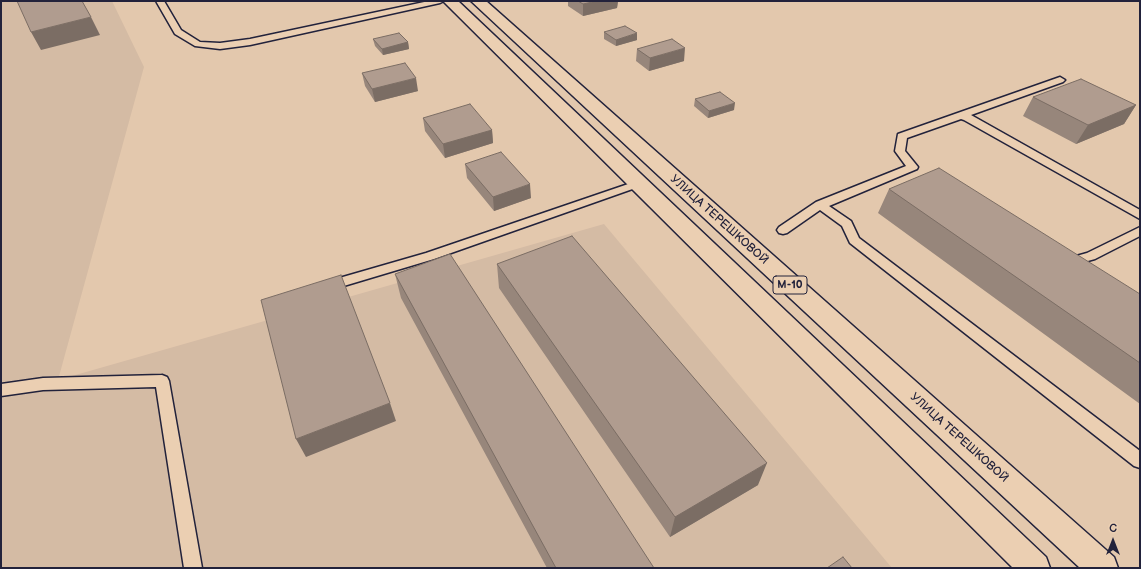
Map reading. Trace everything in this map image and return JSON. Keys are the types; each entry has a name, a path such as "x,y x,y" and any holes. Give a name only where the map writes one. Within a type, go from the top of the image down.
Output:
{"highway":[{"name":"М-10","path":"450,1 637,184 1035,568"},
{"name":"УЛИЦА ТЕРЕШКОВОЙ","path":"478,1 1103,568"}],"lane":[{"path":"160,1 178,32 198,44 220,46 250,42 440,1"},
{"path":"783,230 820,205 916,172 900,151 902,136 1060,80"},
{"path":"960,116 967,117 1140,215"},
{"path":"312,291 430,256 637,184"},
{"path":"820,205 846,224 854,240 1140,461"},
{"path":"1069,274 1056,266 1091,256 1140,231"},
{"path":"1,390 43,384 162,381 193,568"}],"shaded area":[{"path":"1,1 112,1 144,67 58,380 604,224 892,568 1,568"}],"building":[{"path":"17,1 82,1 91,17 31,32"},
{"path":"578,1 597,1 583,4"},
{"path":"625,26 637,33 616,40 604,32"},
{"path":"399,33 408,42 382,49 373,39"},
{"path":"672,39 685,48 650,58 637,49"},
{"path":"405,63 416,78 372,89 362,73"},
{"path":"1081,79 1136,105 1088,125 1033,97"},
{"path":"720,92 735,103 709,111 695,99"},
{"path":"470,104 492,130 443,144 423,118"},
{"path":"501,152 530,184 493,197 465,164"},
{"path":"939,168 1140,294 1140,363 889,189"},
{"path":"572,236 767,463 675,517 497,264"},
{"path":"450,254 654,568 556,568 395,274"},
{"path":"341,275 390,403 296,439 261,300"},
{"path":"843,557 852,568 827,568"}]}
